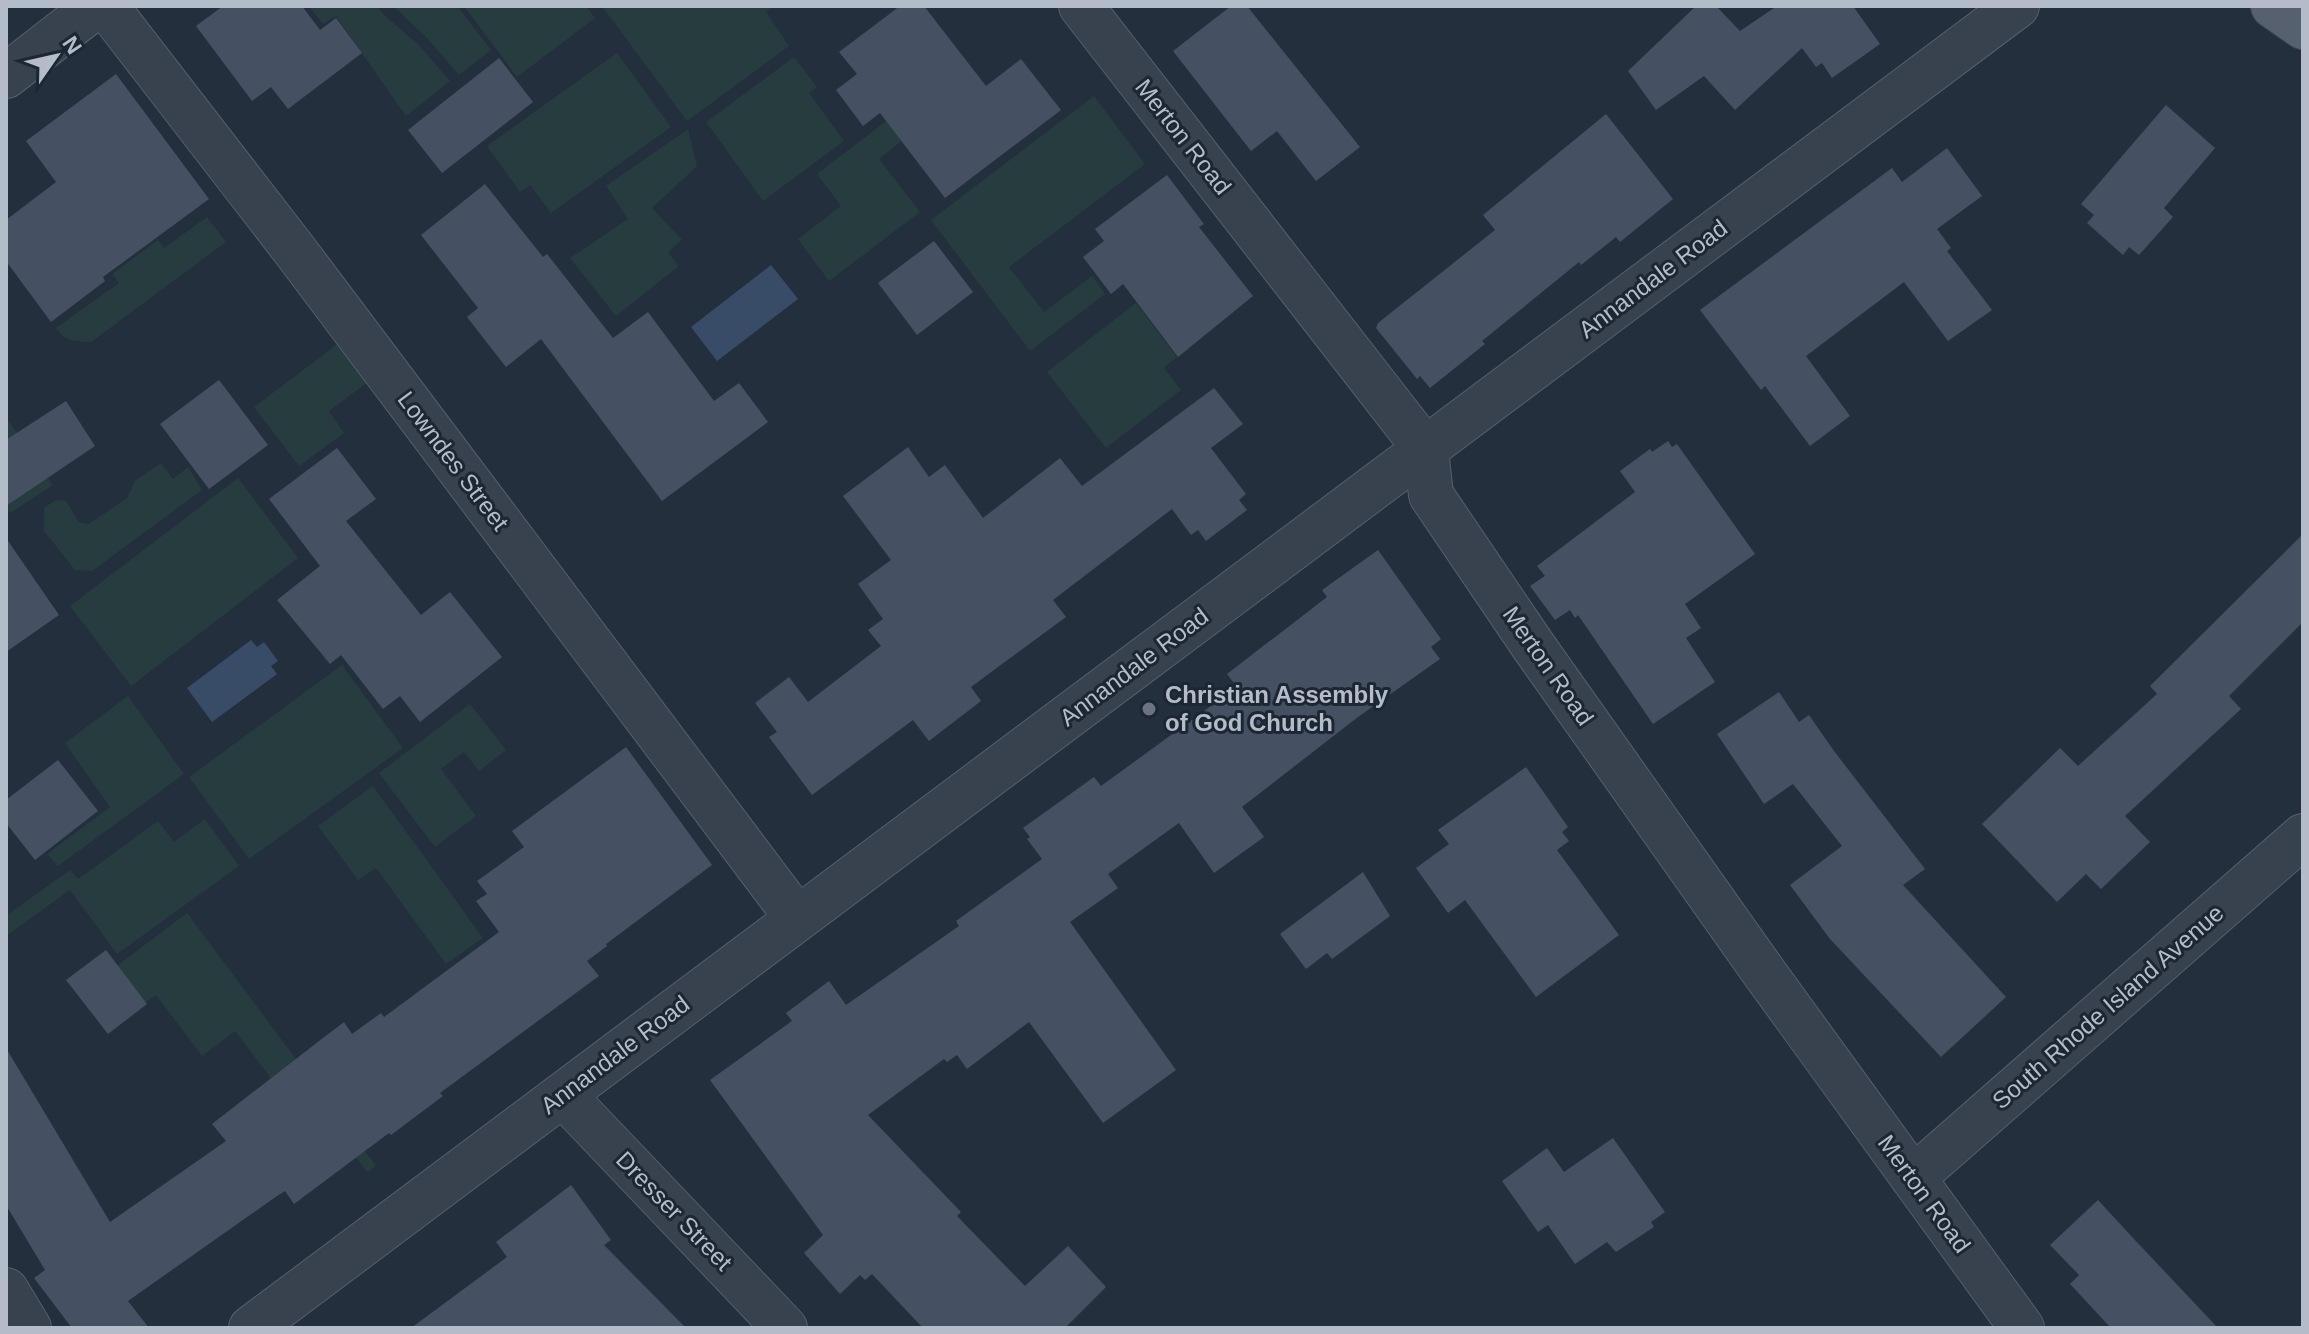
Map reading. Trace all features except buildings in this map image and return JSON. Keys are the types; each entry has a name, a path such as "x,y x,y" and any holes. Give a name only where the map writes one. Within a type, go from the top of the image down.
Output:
{"main road":[{"path":"2273,6 2303,27"}],"street":[{"path":"6,76 96,6"},
{"name":"Lowndes Street","path":"106,6 296,252 797,918"},
{"name":"Merton Road","path":"1081,6 1426,450 1431,495 1448,521 1629,783 2022,1328"},
{"name":"Annandale Road","path":"251,1328 2017,6"},
{"name":"South Rhode Island Avenue","path":"1913,1178 2303,836"},
{"name":"Dresser Street","path":"563,1095 785,1328"},
{"path":"6,1290 29,1328"}],"green space":[{"path":"309,6 377,6 419,45 450,81 406,116 336,16 323,24"},
{"path":"393,6 457,6 491,50 459,75 426,37"},
{"path":"464,6 586,6 595,18 517,77"},
{"path":"602,6 774,6 766,12 789,46 687,121"},
{"path":"617,53 671,127 551,213 530,185 520,192 487,146"},
{"path":"794,57 817,87 809,93 844,141 763,201 706,122"},
{"path":"1094,96 1145,164 1009,267 1044,312 1092,276 1105,294 1030,351 931,220"},
{"path":"894,115 909,135 879,159 920,212 829,281 798,239 841,206 817,174"},
{"path":"688,129 697,166 652,208 682,240 668,252 679,266 616,316 570,258 628,219 606,186"},
{"path":"207,217 226,242 91,342 71,340 59,332 56,328 119,283 112,274 158,240 164,248"},
{"path":"1136,303 1177,357 1164,368 1181,390 1106,448 1047,372"},
{"path":"339,343 368,382 329,411 344,433 299,466 254,407"},
{"path":"6,417 53,485 10,513 6,508"},
{"path":"161,463 173,479 188,467 202,490 92,571 75,570 44,531 44,508 56,500 66,501 79,522 89,524 127,498 135,481"},
{"path":"238,478 298,558 131,686 70,606"},
{"path":"342,665 403,748 249,859 189,777"},
{"path":"128,696 184,774 58,866 47,854 110,807 65,743"},
{"path":"470,704 506,750 479,771 464,752 441,769 476,816 435,847 379,773"},
{"path":"373,786 483,938 446,964 376,868 358,880 318,826"},
{"path":"205,819 239,866 117,954 70,890 6,936 6,916 70,870 78,879 158,821 174,842"},
{"path":"187,913 376,1166 367,1172 296,1078 280,1090 235,1031 202,1056 156,995 122,1019 94,983"}],"water":[{"path":"771,265 798,299 717,361 691,327"},
{"path":"251,640 257,647 264,642 278,661 271,666 277,674 212,722 187,688"}],"place":[{"name":"Christian Assembly of God Church","path":"1149,709"}]}
